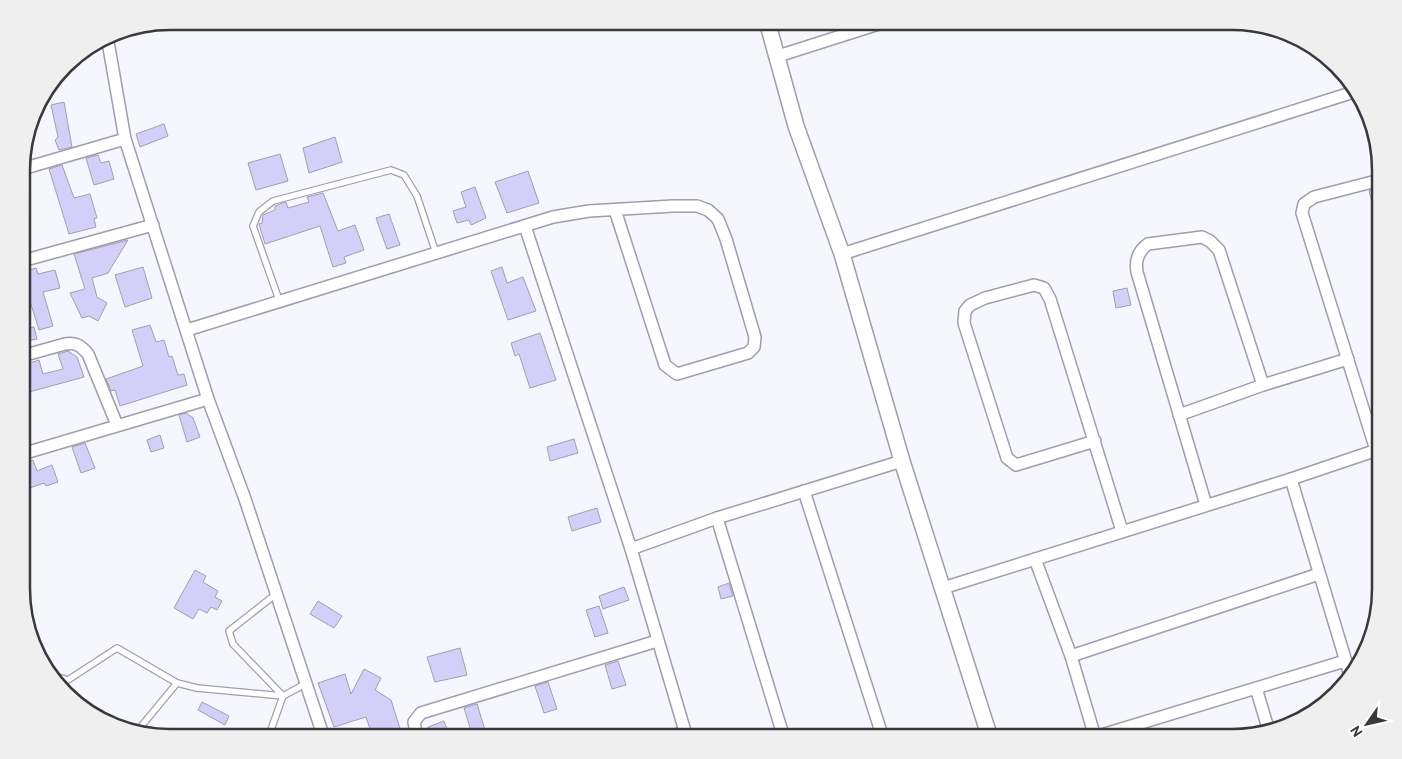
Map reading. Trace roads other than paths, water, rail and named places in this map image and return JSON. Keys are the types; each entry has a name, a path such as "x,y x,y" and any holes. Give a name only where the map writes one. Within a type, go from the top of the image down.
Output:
{"street":[{"path":"770,30 796,126 842,254 902,461 987,729"},
{"path":"778,56 860,30"},
{"path":"109,45 125,139 208,399 245,500 321,729"},
{"path":"842,254 1349,94"},
{"path":"30,167 125,139"},
{"path":"1372,182 1314,196 1304,204 1302,213 1372,432"},
{"path":"187,330 552,217 615,210 697,206 708,210 718,219 726,239 756,337 754,347 748,353 677,374 665,366 615,210"},
{"path":"30,259 153,225"},
{"path":"525,226 631,549 684,729"},
{"path":"1206,505 1137,272 1136,264 1142,248 1148,244 1202,237 1210,241 1219,250 1263,385"},
{"path":"1095,441 1016,464 1011,463 1007,458 964,323 965,311 970,305 985,298 1034,285 1044,288 1050,299 1095,441 1122,531"},
{"path":"30,354 65,344 80,345 88,354 118,425"},
{"path":"1179,415 1263,385 1348,359"},
{"path":"30,452 208,399"},
{"path":"943,588 1372,452"},
{"path":"631,549 717,518 902,461"},
{"path":"1291,479 1347,668"},
{"path":"804,490 880,729"},
{"path":"717,518 781,729"},
{"path":"1035,559 1071,656 1093,729"},
{"path":"1071,656 1319,574"},
{"path":"415,729 414,722 421,713 657,641"},
{"path":"1121,729 1345,661"},
{"path":"1256,688 1267,724"}],"lane":[{"path":"279,300 253,226 259,212 274,201 391,170 404,175 417,196 436,253"},
{"path":"276,594 230,631 233,644 283,696"},
{"path":"63,678 68,680 117,648 177,683 197,688 283,696 307,683"},
{"path":"142,726 177,683"},
{"path":"271,729 283,696"}]}
